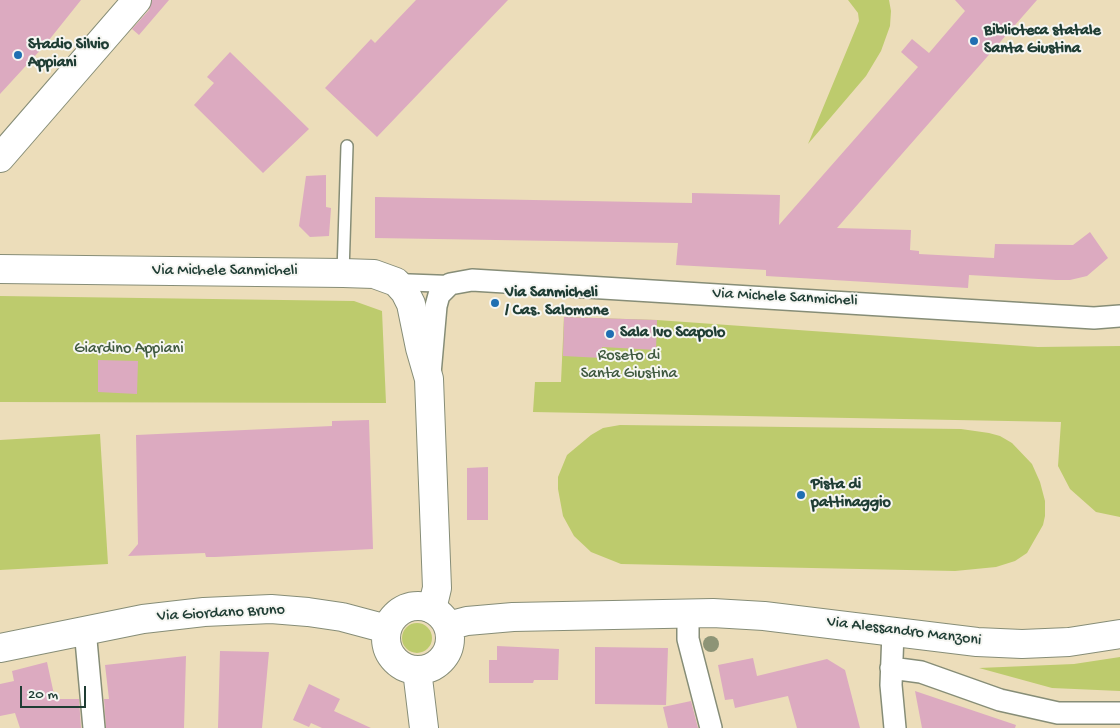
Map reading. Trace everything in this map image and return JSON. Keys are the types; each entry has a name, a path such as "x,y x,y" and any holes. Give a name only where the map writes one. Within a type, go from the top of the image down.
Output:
{"main road":[{"path":"0,158 137,0"},
{"name":"Via Michele Sanmicheli","path":"0,269 374,274 396,282"},
{"path":"396,282 405,292 411,304 429,380 437,588 440,618 448,646 444,656 432,666 418,670 399,664 392,657 386,638 387,629 390,620 404,608 414,606 440,618"},
{"name":"Via Giordano Bruno","path":"0,648 143,618 271,609 342,617 387,629"},
{"name":"Via Alessandro Manzoni","path":"440,618 467,621 513,617 688,613 764,616 936,638 1022,644 1069,642 1120,634"},
{"path":"418,670 424,728"}],"street":[{"name":"Via Michele Sanmicheli","path":"396,282 450,284 472,280 1094,318 1120,316"},
{"path":"429,380 436,306 439,295 450,284"},
{"path":"688,613 688,639 711,728"},
{"path":"85,630 94,728"},
{"path":"893,632 892,668 895,728"},
{"path":"892,668 921,672 1000,700 1058,713 1120,713"}],"lane":[{"path":"343,273 347,146"}],"green space":[{"path":"848,0 889,0 891,11 890,26 881,51 866,76 808,144 859,21 858,13"},
{"name":"Giardino Appiani","path":"0,296 354,301 382,311 386,403 0,402"},
{"name":"Roseto di Santa Giustina","path":"564,317 657,320 1038,347 1120,346 1120,517 1096,512 1070,489 1058,466 1061,422 533,412 535,382 561,382"},
{"name":"Pista di pattinaggio","path":"620,425 961,429 989,433 1000,436 1012,443 1032,464 1040,482 1045,501 1043,525 1027,553 1015,561 996,567 955,571 621,564 591,552 574,536 563,516 558,489 558,477 567,455 591,435 603,428"},
{"path":"100,434 108,564 0,570 0,440"},
{"path":"417,623 428,627 432,638 428,649 417,653 406,649 402,638 406,627"},
{"path":"1120,657 1120,691 1052,688 979,668 1074,664"}],"building":[{"name":"Stadio Silvio Appiani","path":"0,0 81,0 45,45 0,94"},
{"path":"152,0 169,0 139,35 132,29 149,10"},
{"path":"416,0 508,0 377,137 325,88 371,39 375,43"},
{"path":"955,0 1037,0 837,228 911,230 910,250 919,251 919,254 994,258 995,244 1073,245 1090,232 1108,258 1087,276 1070,280 1056,280 969,275 968,288 766,276 766,270 676,265 678,243 375,238 375,197 692,203 692,193 780,195 779,225 918,67 901,52 912,39 929,53 965,11"},
{"path":"230,52 309,129 263,173 194,105 214,83 207,77"},
{"path":"326,175 326,207 331,208 329,236 310,237 299,226 306,176"},
{"name":"Sala Ivo Scapolo","path":"564,317 657,320 656,350 602,347 602,358 563,356"},
{"path":"98,360 138,361 137,394 98,392"},
{"path":"369,420 373,549 215,557 206,557 205,553 128,556 138,544 136,435 332,426 332,421"},
{"path":"488,467 488,520 467,520 467,468"},
{"path":"497,646 559,649 558,680 534,680 533,683 489,683 489,660 497,660"},
{"path":"595,647 668,648 666,705 595,704"},
{"path":"220,651 269,652 262,728 218,728"},
{"path":"186,656 184,728 106,728 104,699 109,699 105,665"},
{"path":"753,658 757,676 827,659 845,670 860,728 797,728 788,696 735,708 733,699 725,700 718,665"},
{"path":"47,662 55,699 79,699 81,728 20,728 15,713 0,716 0,684 14,681 12,671"},
{"path":"309,684 340,699 334,711 371,728 322,728 311,723 309,727 293,720"},
{"path":"915,691 1016,725 1015,728 922,728"},
{"path":"691,701 698,728 668,728 663,707"}],"place":[{"name":"Biblioteca statale Santa Giustina","path":"974,41"},
{"name":"Stadio Silvio Appiani","path":"18,55"},
{"name":"Via Sanmicheli / Cas. Salomone","path":"495,303"},
{"name":"Sala Ivo Scapolo","path":"610,334"},
{"name":"Pista di pattinaggio","path":"801,495"}]}
